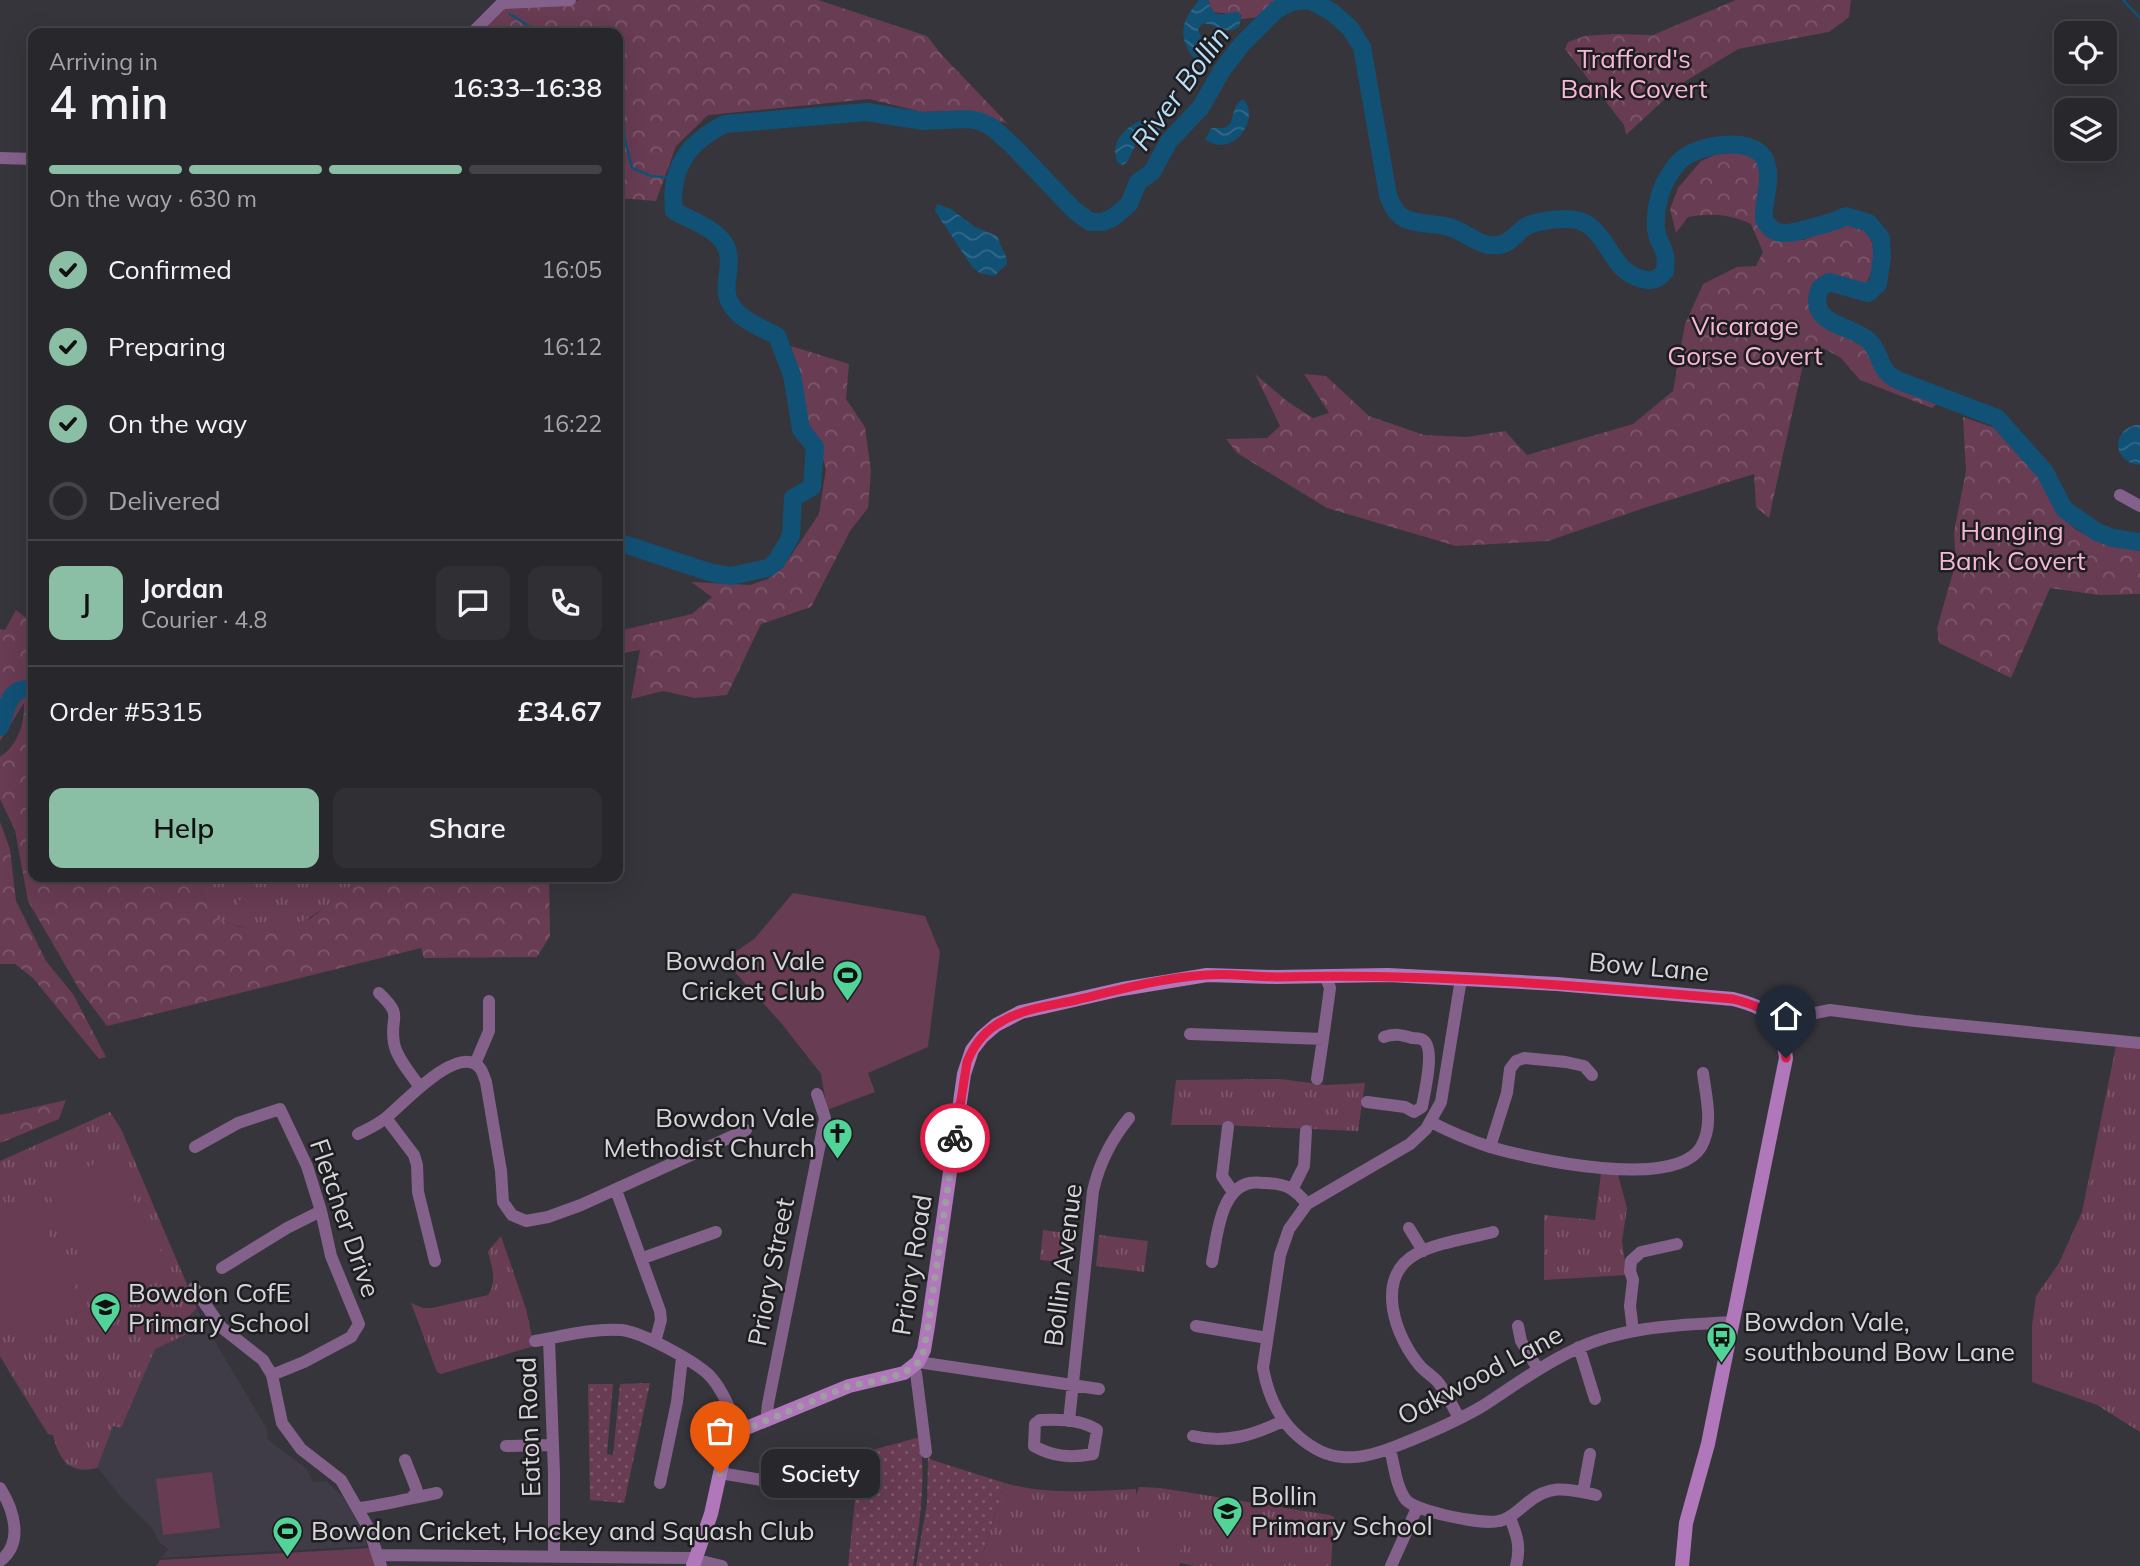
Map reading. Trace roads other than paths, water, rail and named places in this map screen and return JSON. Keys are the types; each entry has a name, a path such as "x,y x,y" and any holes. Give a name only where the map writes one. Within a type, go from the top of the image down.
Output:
{"street":[{"path":"477,28 502,3 570,0"},
{"path":"0,158 28,159"},
{"path":"2120,495 2140,506"},
{"name":"Bow Lane","path":"972,1050 996,1025 1021,1012 1122,989 1207,975 1461,979 1733,999 1755,1005 1770,1013 1780,1025"},
{"path":"1317,1079 1330,989 1325,975"},
{"name":"Oakwood Lane","path":"1461,979 1441,1102 1431,1122 1410,1144 1307,1204 1296,1217 1283,1242 1263,1368 1267,1387 1283,1421 1312,1448 1328,1455 1360,1457 1390,1449 1459,1418 1578,1347 1633,1331 1733,1322"},
{"path":"379,993 393,1007 394,1044 419,1086"},
{"path":"475,1064 489,1031 489,1001"},
{"path":"1682,1566 1686,1523 1708,1444 1786,1058 1780,1025 1801,1016 1830,1010 2140,1043"},
{"path":"1190,1034 1323,1039"},
{"path":"1367,1102 1419,1111 1429,1069 1429,1046 1424,1040 1391,1034 1384,1037"},
{"name":"Priory Road","path":"915,1365 924,1350 964,1074 972,1050"},
{"path":"1490,1147 1507,1093 1510,1069 1516,1061 1524,1058 1566,1062 1584,1066 1592,1075"},
{"path":"358,1134 386,1118 419,1086 446,1068 458,1063 475,1064 481,1069 486,1082 501,1171 503,1202 507,1211 526,1221 581,1205 746,1130"},
{"path":"1429,1069 1447,1072"},
{"path":"1431,1122 1456,1135 1490,1147 1571,1165 1614,1169 1672,1167 1695,1154 1707,1132 1709,1119 1703,1073"},
{"name":"Priory Street","path":"769,1418 768,1404 825,1118 817,1094"},
{"name":"Fletcher Drive","path":"195,1147 237,1123 280,1109 307,1166 331,1256 359,1324 351,1337 313,1358 272,1375"},
{"path":"386,1118 414,1155 418,1192 435,1261"},
{"name":"Bollin Avenue","path":"1069,1421 1096,1176 1113,1140 1129,1118"},
{"path":"1228,1127 1222,1176 1233,1192"},
{"path":"1293,1188 1304,1166 1306,1131"},
{"path":"1212,1262 1222,1215 1233,1192 1250,1183 1276,1184 1293,1188 1307,1204"},
{"path":"616,1190 643,1258 660,1311 661,1320 655,1342"},
{"path":"222,1268 287,1228 321,1212"},
{"path":"1409,1228 1423,1251"},
{"path":"643,1258 716,1232"},
{"path":"1459,1418 1438,1382 1422,1368 1409,1350 1392,1311 1396,1274 1412,1256 1423,1251 1493,1232"},
{"path":"1633,1331 1630,1306 1633,1280 1631,1261 1641,1252 1677,1244"},
{"path":"194,1288 221,1327 263,1360 272,1375 282,1423 301,1449 341,1480 359,1508 380,1561 562,1559 695,1562 722,1566"},
{"path":"1196,1326 1267,1338"},
{"path":"1518,1326 1521,1341 1538,1369"},
{"path":"535,1341 604,1330 640,1334 709,1376 728,1404 739,1432"},
{"name":"Eaton Road","path":"549,1339 552,1446 562,1559"},
{"path":"1578,1347 1595,1399"},
{"path":"660,1483 677,1402 682,1358"},
{"path":"695,1562 711,1514 726,1446 739,1432 849,1386 881,1380 915,1365 926,1452"},
{"name":"Bollin Avenue","path":"915,1365 1073,1385"},
{"path":"1073,1385 1099,1389"},
{"path":"1040,1420 1069,1421 1097,1430 1093,1454 1081,1457 1056,1455 1034,1446 1035,1424 1040,1420"},
{"path":"1193,1436 1227,1440 1254,1435 1283,1421"},
{"path":"506,1446 552,1446"},
{"path":"1390,1449 1400,1489 1406,1500 1417,1508 1485,1522 1498,1522 1510,1518 1531,1499 1553,1488 1596,1495"},
{"path":"1583,1492 1590,1454"},
{"path":"405,1460 417,1492 411,1498"},
{"path":"720,1473 809,1488 823,1485"},
{"path":"0,1488 12,1512 14,1525 14,1541 0,1561"},
{"path":"359,1508 437,1493"},
{"path":"1391,1566 1417,1508"},
{"path":"1510,1518 1519,1539 1516,1566"}],"water":[{"path":"1199,0 1208,0 1213,11 1219,14 1239,12 1241,19 1239,27 1233,30 1202,24 1198,29 1207,51 1206,59 1202,62 1190,53 1183,31 1190,12"},
{"path":"1244,100 1249,115 1247,124 1236,140 1217,144 1205,140 1211,128 1224,128 1230,124 1236,105"},
{"path":"1150,118 1160,123 1160,130 1141,132 1128,161 1123,165 1118,163 1116,147 1122,134 1142,120"},
{"path":"937,204 951,209 975,227 997,236 1007,264 994,276 980,273 973,268 935,211"},
{"path":"2135,425 2140,425 2138,465 2124,458 2118,446 2122,434"}],"waterway":[{"name":"River Bollin","path":"623,544 712,573 731,576 768,568 776,562 791,536 793,498 812,487 815,447 801,429 792,375 777,336 746,320 732,306 727,291 728,251 720,238 701,224 674,211 673,196 678,170 691,148 701,139 725,124 867,112 923,121 979,121 992,127 1014,147 1074,210 1090,222 1103,222 1114,217 1129,204 1138,182 1152,172 1169,141 1201,107 1222,70 1242,44 1276,10 1291,2 1307,0 1332,12 1350,28 1362,47 1388,195 1395,210 1402,217 1449,227 1479,242 1492,245 1508,242 1525,227 1543,221 1579,221 1598,234 1625,270 1642,279 1652,280 1665,271 1665,257 1657,236 1656,216 1661,192 1672,171 1689,154 1712,146 1750,147 1759,152 1767,167 1764,219 1773,230 1779,233 1793,232 1846,216 1869,223 1881,238 1882,257 1878,284 1868,293 1829,282 1820,288 1817,300 1824,317 1869,341 1886,371 1897,380 1997,418 2045,472 2064,509 2097,532 2113,538 2140,542"},
{"path":"2123,0 2140,18"},
{"path":"510,14 531,28"},
{"path":"623,109 625,140 632,168 651,176 674,178"},
{"name":"River Bollin","path":"0,727 13,695 28,689"}],"place":[{"name":"Bowdon Vale Cricket Club","path":"848,1003"},
{"name":"Bowdon Vale Methodist Church","path":"838,1160"},
{"name":"Bowdon CofE Primary School","path":"105,1335"},
{"name":"Bowdon Vale, southbound Bow Lane","path":"1721,1364"},
{"name":"Society","path":"720,1473"},
{"name":"Bollin Primary School","path":"1228,1538"},
{"name":"Bowdon Cricket, Hockey and Squash Club","path":"288,1558"}],"park label":[{"name":"Trafford's Bank Covert","path":"1634,74"},
{"name":"Vicarage Gorse Covert","path":"1745,341"},
{"name":"Hanging Bank Covert","path":"2012,546"}]}
